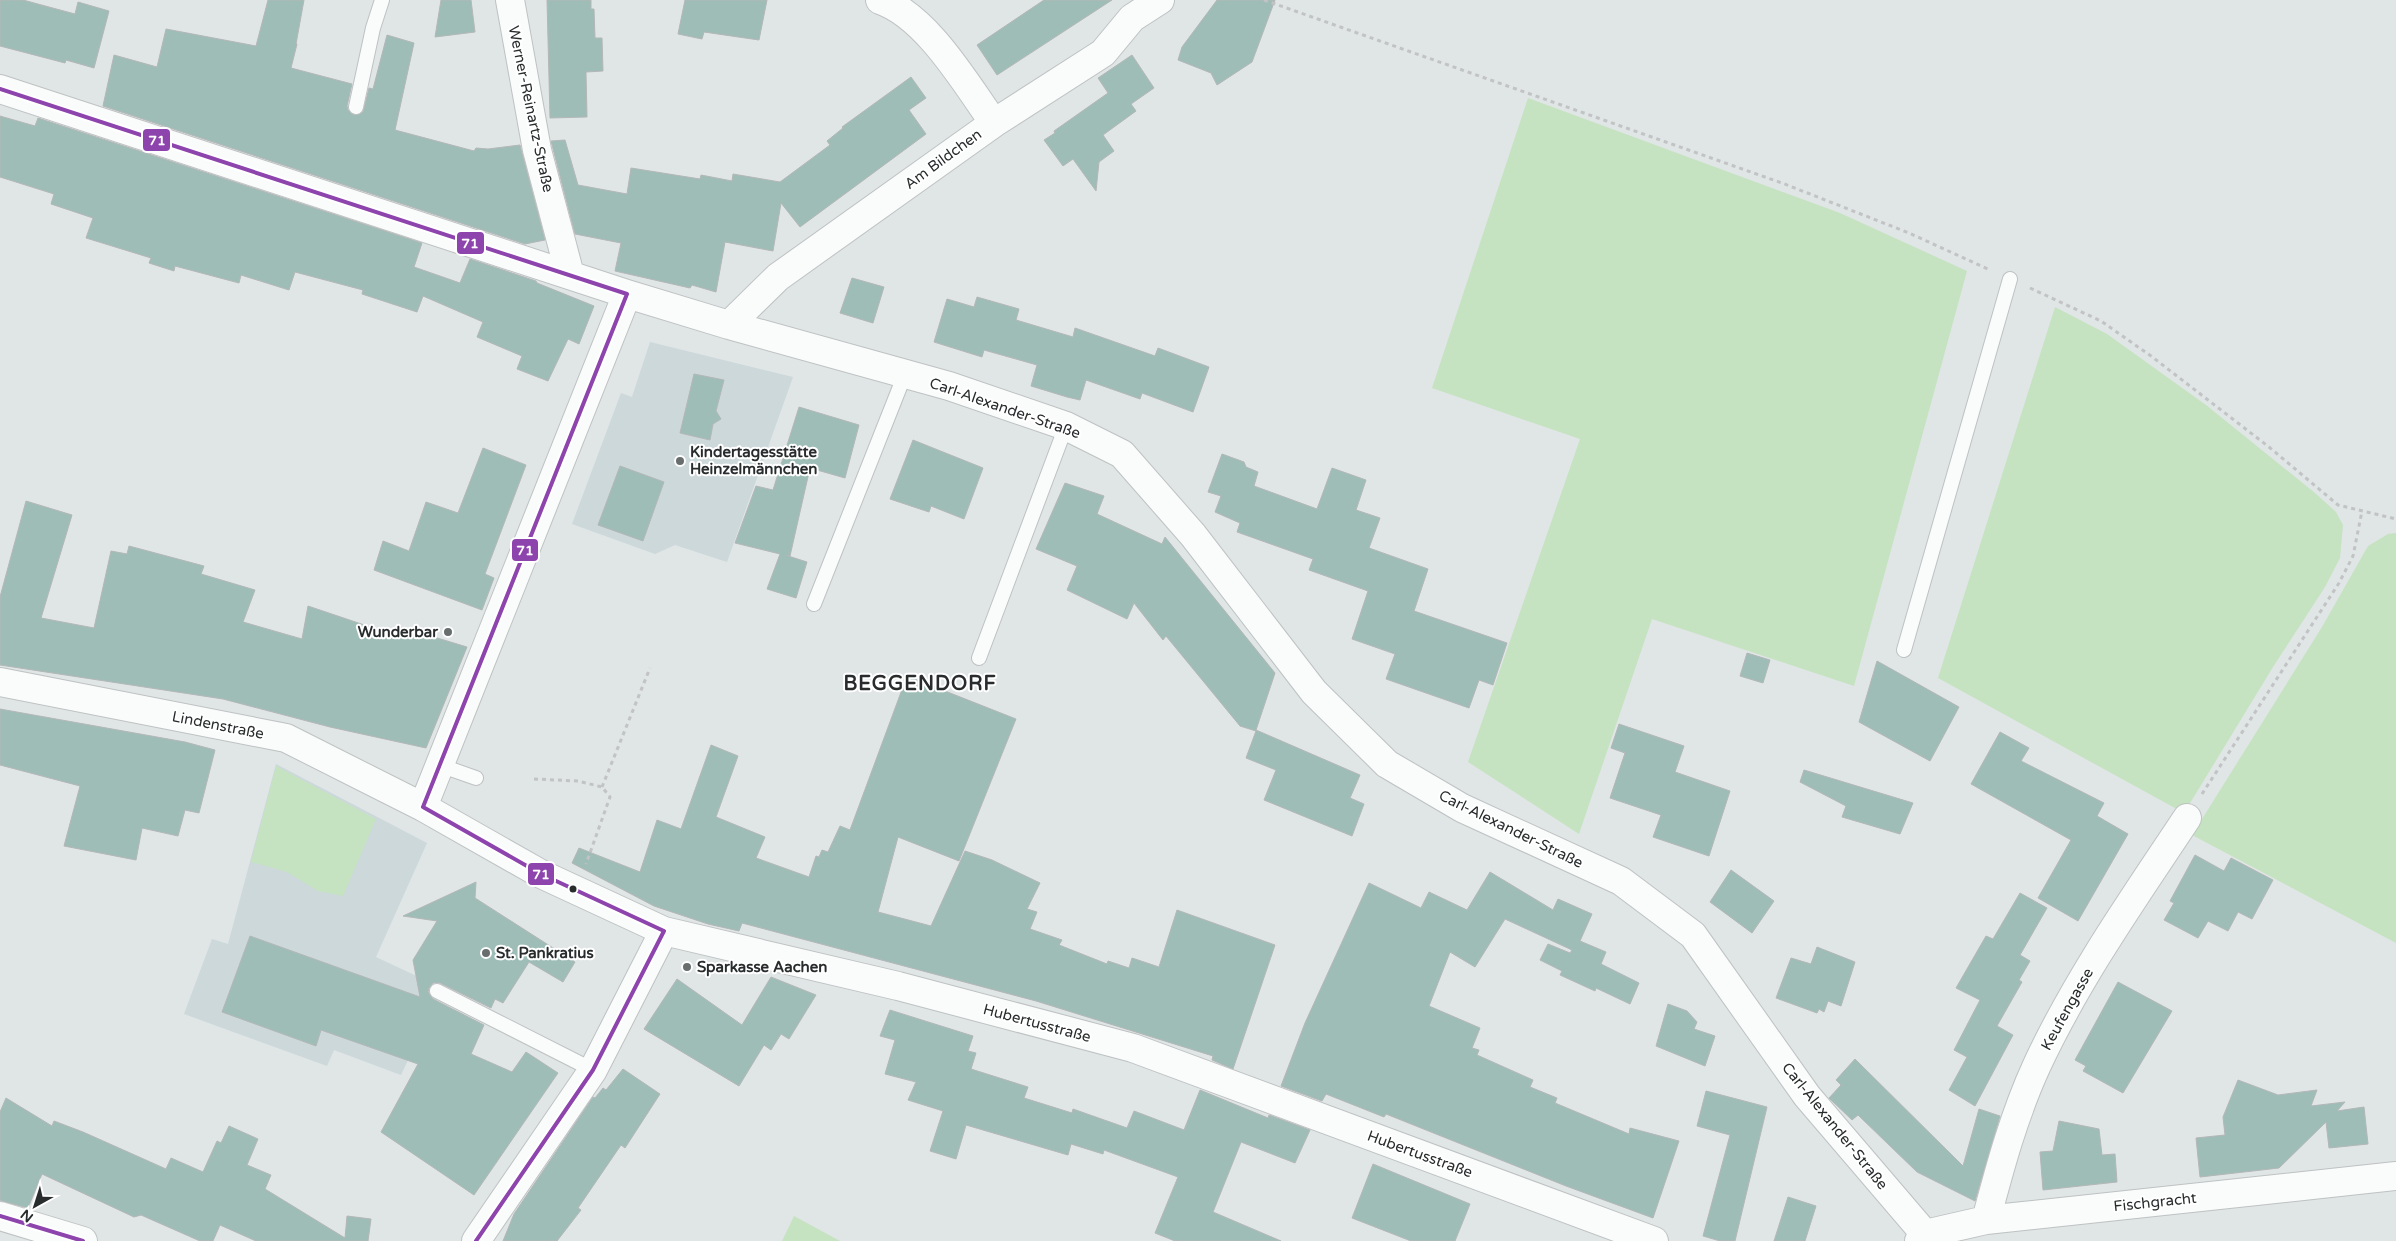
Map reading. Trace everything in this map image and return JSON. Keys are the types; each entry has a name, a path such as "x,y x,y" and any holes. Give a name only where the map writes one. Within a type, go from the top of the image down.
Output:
{"street":[{"name":"Werner-Reinartz-Straße","path":"510,0 537,150 570,275"},
{"path":"880,0 916,24 942,49 994,123"},
{"name":"Am Bildchen","path":"730,325 778,277 994,123 1102,53 1132,18 1160,0"},
{"name":"Carl-Alexander-Straße","path":"0,89 627,294 730,325 949,386 1066,426 1122,454 1193,535 1314,692 1387,764 1462,808 1621,881 1693,935 1807,1096 1922,1238"},
{"path":"423,806 627,294"},
{"name":"Lindenstraße","path":"0,682 286,738 423,806"},
{"name":"Hubertusstraße","path":"423,806 541,874 664,931 898,986 1133,1048 1654,1241"},
{"name":"Keufengasse","path":"1986,1220 2008,1135 2036,1065 2081,980 2187,818"},
{"path":"476,1241 592,1070 664,931"},
{"name":"Fischgracht","path":"1922,1238 1986,1220 2396,1176"},
{"path":"0,1216 84,1241"}],"lane":[{"path":"356,107 373,28 382,0"},
{"path":"1904,650 2010,279"},
{"path":"814,604 905,374"},
{"path":"979,658 1066,426"},
{"path":"439,765 476,778"},
{"path":"437,991 592,1070"}],"path":[{"path":"1264,0 1782,183 1909,233 2101,320 2269,447 2338,505 2396,519"},
{"path":"2187,818 2339,583 2353,556 2362,511"},
{"path":"602,787 650,668"},
{"path":"534,778 578,781 602,787 610,797 577,890"}],"shaded area":[{"name":"Kindertagesstätte Heinzelmännchen","path":"650,342 793,377 727,562 675,545 655,554 572,524 621,393 632,397"},
{"path":"276,764 427,843 376,957 442,988 401,1075 334,1050 327,1066 184,1014 212,939 228,944"}],"green space":[{"path":"1528,98 1840,213 1967,271 1854,686 1652,619 1579,834 1468,762 1580,439 1432,388"},
{"path":"2055,307 2107,334 2206,405 2315,493 2336,512 2343,525 2340,558 2325,587 2273,667 2184,813 1938,678"},
{"path":"2396,533 2396,943 2192,835 2322,627 2368,546 2388,534"},
{"path":"276,766 376,819 343,896 318,891 287,872 251,862"},
{"path":"794,1216 840,1241 782,1241"}],"building":[{"path":"0,0 23,0 75,14 78,2 109,11 94,68 66,60 65,63 0,46"},
{"path":"268,0 304,0 291,68 352,84 347,106 348,110 354,115 363,112 369,88 373,89 387,35 414,43 395,130 474,151 476,148 488,149 520,145 545,240 525,244 103,106 114,55 157,67 166,29 256,46"},
{"path":"441,0 471,0 475,32 435,37"},
{"path":"547,0 591,0 591,9 594,9 595,38 602,38 603,71 586,72 587,117 550,118"},
{"path":"685,0 767,0 759,40 704,32 702,39 678,34"},
{"path":"1044,0 1112,0 997,75 977,45"},
{"path":"1217,0 1275,0 1252,62 1217,85 1211,73 1178,60 1182,47"},
{"path":"1132,55 1154,88 1131,104 1136,111 1103,135 1114,151 1099,162 1096,191 1073,159 1063,166 1044,140 1108,93 1098,78"},
{"path":"911,77 926,98 909,110 926,134 800,227 781,203 773,251 725,242 716,292 692,285 690,288 615,271 621,243 575,234 551,141 565,140 578,185 627,194 631,168 700,179 701,175 732,181 733,174 780,182 830,145 827,141 842,127"},
{"path":"0,116 35,126 38,118 422,243 414,267 460,283 470,259 536,281 594,306 579,344 568,339 548,381 517,369 522,356 477,337 483,322 423,296 417,312 362,294 363,290 295,272 289,290 241,275 239,283 175,266 174,271 149,263 151,258 86,238 93,218 51,204 54,194 0,177"},
{"path":"852,278 884,287 873,323 840,313"},
{"path":"977,297 1019,309 1016,320 1073,337 1075,328 1155,356 1158,348 1209,367 1193,412 1142,393 1140,399 1086,380 1080,400 1067,397 1031,386 1037,365 984,350 982,357 934,342 947,299 974,307"},
{"path":"694,374 724,380 716,411 721,419 713,424 710,440 680,433"},
{"path":"799,407 859,425 845,478 810,468 790,556 785,555 807,562 796,598 767,589 780,554 735,543 756,486 773,490"},
{"path":"913,440 983,468 964,519 931,506 929,512 890,499"},
{"path":"483,448 526,465 485,574 494,578 482,610 374,570 383,541 409,551 426,502 458,513"},
{"path":"1222,454 1244,462 1246,467 1258,472 1254,486 1317,509 1332,468 1366,480 1356,510 1380,518 1369,548 1428,569 1414,611 1507,643 1493,685 1479,680 1469,708 1386,679 1395,654 1352,639 1368,591 1309,570 1313,559 1237,532 1240,523 1215,512 1221,496 1208,492"},
{"path":"620,466 664,482 643,541 598,525"},
{"path":"1065,483 1104,496 1097,514 1162,544 1165,537 1275,673 1256,730 1360,775 1350,798 1364,804 1352,836 1264,800 1276,770 1246,758 1256,731 1240,726 1166,636 1163,640 1134,603 1127,619 1067,590 1077,566 1036,549"},
{"path":"26,501 72,515 41,618 94,628 111,551 127,554 129,546 204,566 201,574 255,590 243,622 302,639 308,606 397,636 401,627 467,647 426,748 330,727 223,699 0,665 0,597"},
{"path":"1747,653 1770,660 1763,683 1740,676"},
{"path":"1877,661 1959,707 1930,761 1859,722"},
{"path":"907,676 1016,719 959,861 898,837 878,912 931,926 965,851 992,860 1040,883 1027,909 1037,912 1030,929 1062,940 1059,945 1107,964 1108,961 1129,968 1132,958 1159,967 1177,910 1275,945 1233,1069 1212,1060 1213,1056 1036,1001 742,923 739,931 708,924 654,906 572,863 579,848 640,872 657,820 681,829 711,745 738,756 716,817 765,837 756,858 809,877 816,856 819,857 822,850 828,852 840,826 850,830"},
{"path":"0,709 185,742 215,750 199,813 185,810 178,836 142,828 136,860 64,846 80,786 0,765"},
{"path":"1619,724 1684,746 1675,772 1730,791 1709,856 1653,837 1661,815 1610,798 1625,753 1611,748"},
{"path":"2000,732 2029,748 2021,761 2104,803 2097,816 2128,834 2078,921 2038,898 2071,840 1971,784"},
{"path":"1804,770 1913,803 1900,834 1842,817 1846,806 1800,782"},
{"path":"2195,855 2224,871 2231,858 2273,880 2252,919 2238,912 2228,931 2208,921 2198,938 2164,920 2174,903 2170,901"},
{"path":"1731,870 1774,901 1752,933 1710,902"},
{"path":"1490,872 1553,910 1558,899 1592,914 1580,941 1606,952 1601,964 1639,983 1630,1004 1596,988 1595,991 1560,975 1562,971 1540,960 1548,944 1570,953 1572,950 1505,919 1475,967 1450,952 1429,1006 1480,1028 1472,1048 1479,1050 1477,1055 1533,1080 1530,1087 1557,1098 1555,1103 1629,1134 1630,1128 1679,1141 1653,1218 1566,1186 1386,1114 1384,1117 1326,1094 1322,1101 1281,1086 1305,1023 1369,883 1421,908 1429,892 1467,910"},
{"path":"476,882 475,898 575,962 563,982 529,962 503,1003 495,999 491,1008 440,983 433,983 429,988 428,992 433,999 484,1025 471,1054 512,1072 526,1052 558,1073 474,1195 381,1132 418,1064 321,1030 316,1046 222,1012 250,936 420,997 413,960 437,921 403,916"},
{"path":"2020,893 2047,908 2020,955 2030,961 2019,980 2022,982 1997,1026 2013,1035 1975,1106 1949,1090 1967,1057 1954,1050 1980,1000 1956,988 1986,936 1993,939"},
{"path":"1817,947 1855,962 1841,1006 1828,1001 1824,1012 1819,1009 1817,1013 1776,998 1791,958 1811,964"},
{"path":"771,977 816,995 789,1039 781,1034 771,1050 764,1045 739,1086 644,1029 677,979 742,1025"},
{"path":"2118,982 2172,1011 2123,1093 2083,1071 2086,1066 2075,1060"},
{"path":"1668,1004 1687,1011 1697,1022 1694,1029 1715,1036 1705,1066 1656,1046"},
{"path":"890,1010 973,1036 968,1051 976,1053 971,1069 1028,1087 1024,1098 1072,1113 1073,1109 1127,1128 1134,1111 1184,1130 1200,1090 1268,1118 1269,1115 1310,1130 1295,1163 1241,1142 1213,1212 1281,1241 1175,1241 1155,1233 1178,1177 1104,1150 1103,1154 1071,1144 1068,1155 966,1125 956,1159 930,1151 943,1111 908,1100 916,1082 885,1074 895,1040 880,1036"},
{"path":"1855,1059 1963,1166 1979,1109 2000,1116 1975,1201 1917,1172 1858,1115 1852,1120 1829,1098 1841,1085 1836,1080"},
{"path":"623,1069 660,1094 625,1148 621,1145 578,1208 581,1210 557,1241 503,1241 514,1214 593,1097 595,1098 603,1088 606,1090"},
{"path":"2238,1080 2278,1095 2317,1090 2311,1106 2345,1102 2337,1111 2364,1107 2368,1144 2329,1148 2326,1122 2279,1168 2200,1177 2196,1138 2225,1135 2223,1117"},
{"path":"1706,1091 1767,1107 1735,1241 1720,1241 1703,1236 1730,1135 1697,1126"},
{"path":"6,1098 52,1126 54,1121 166,1169 171,1158 203,1172 217,1141 221,1143 229,1126 258,1139 247,1165 271,1175 265,1189 345,1238 347,1216 371,1219 368,1241 256,1241 220,1225 213,1241 200,1241 141,1215 134,1217 42,1174 28,1208 2,1201 0,1200 0,1112"},
{"path":"2059,1121 2099,1129 2102,1155 2115,1154 2117,1182 2043,1190 2040,1152 2053,1151"},
{"path":"1373,1164 1470,1204 1455,1241 1411,1241 1352,1218"},
{"path":"1788,1197 1816,1206 1805,1241 1774,1241"}],"transit line":[{"name":"71","path":"0,89 627,294"},
{"name":"71","path":"423,807 627,294"},
{"name":"71","path":"423,807 541,874 664,931"},
{"name":"71","path":"476,1241 593,1070 664,931"},
{"name":"71","path":"0,1216 83,1241"}],"place":[{"name":"Kindertagesstätte Heinzelmännchen","path":"680,461"},
{"name":"Wunderbar","path":"448,632"},
{"name":"St. Pankratius","path":"486,953"},
{"name":"Sparkasse Aachen","path":"687,967"}],"district":[{"name":"BEGGENDORF","path":"920,684"}]}
